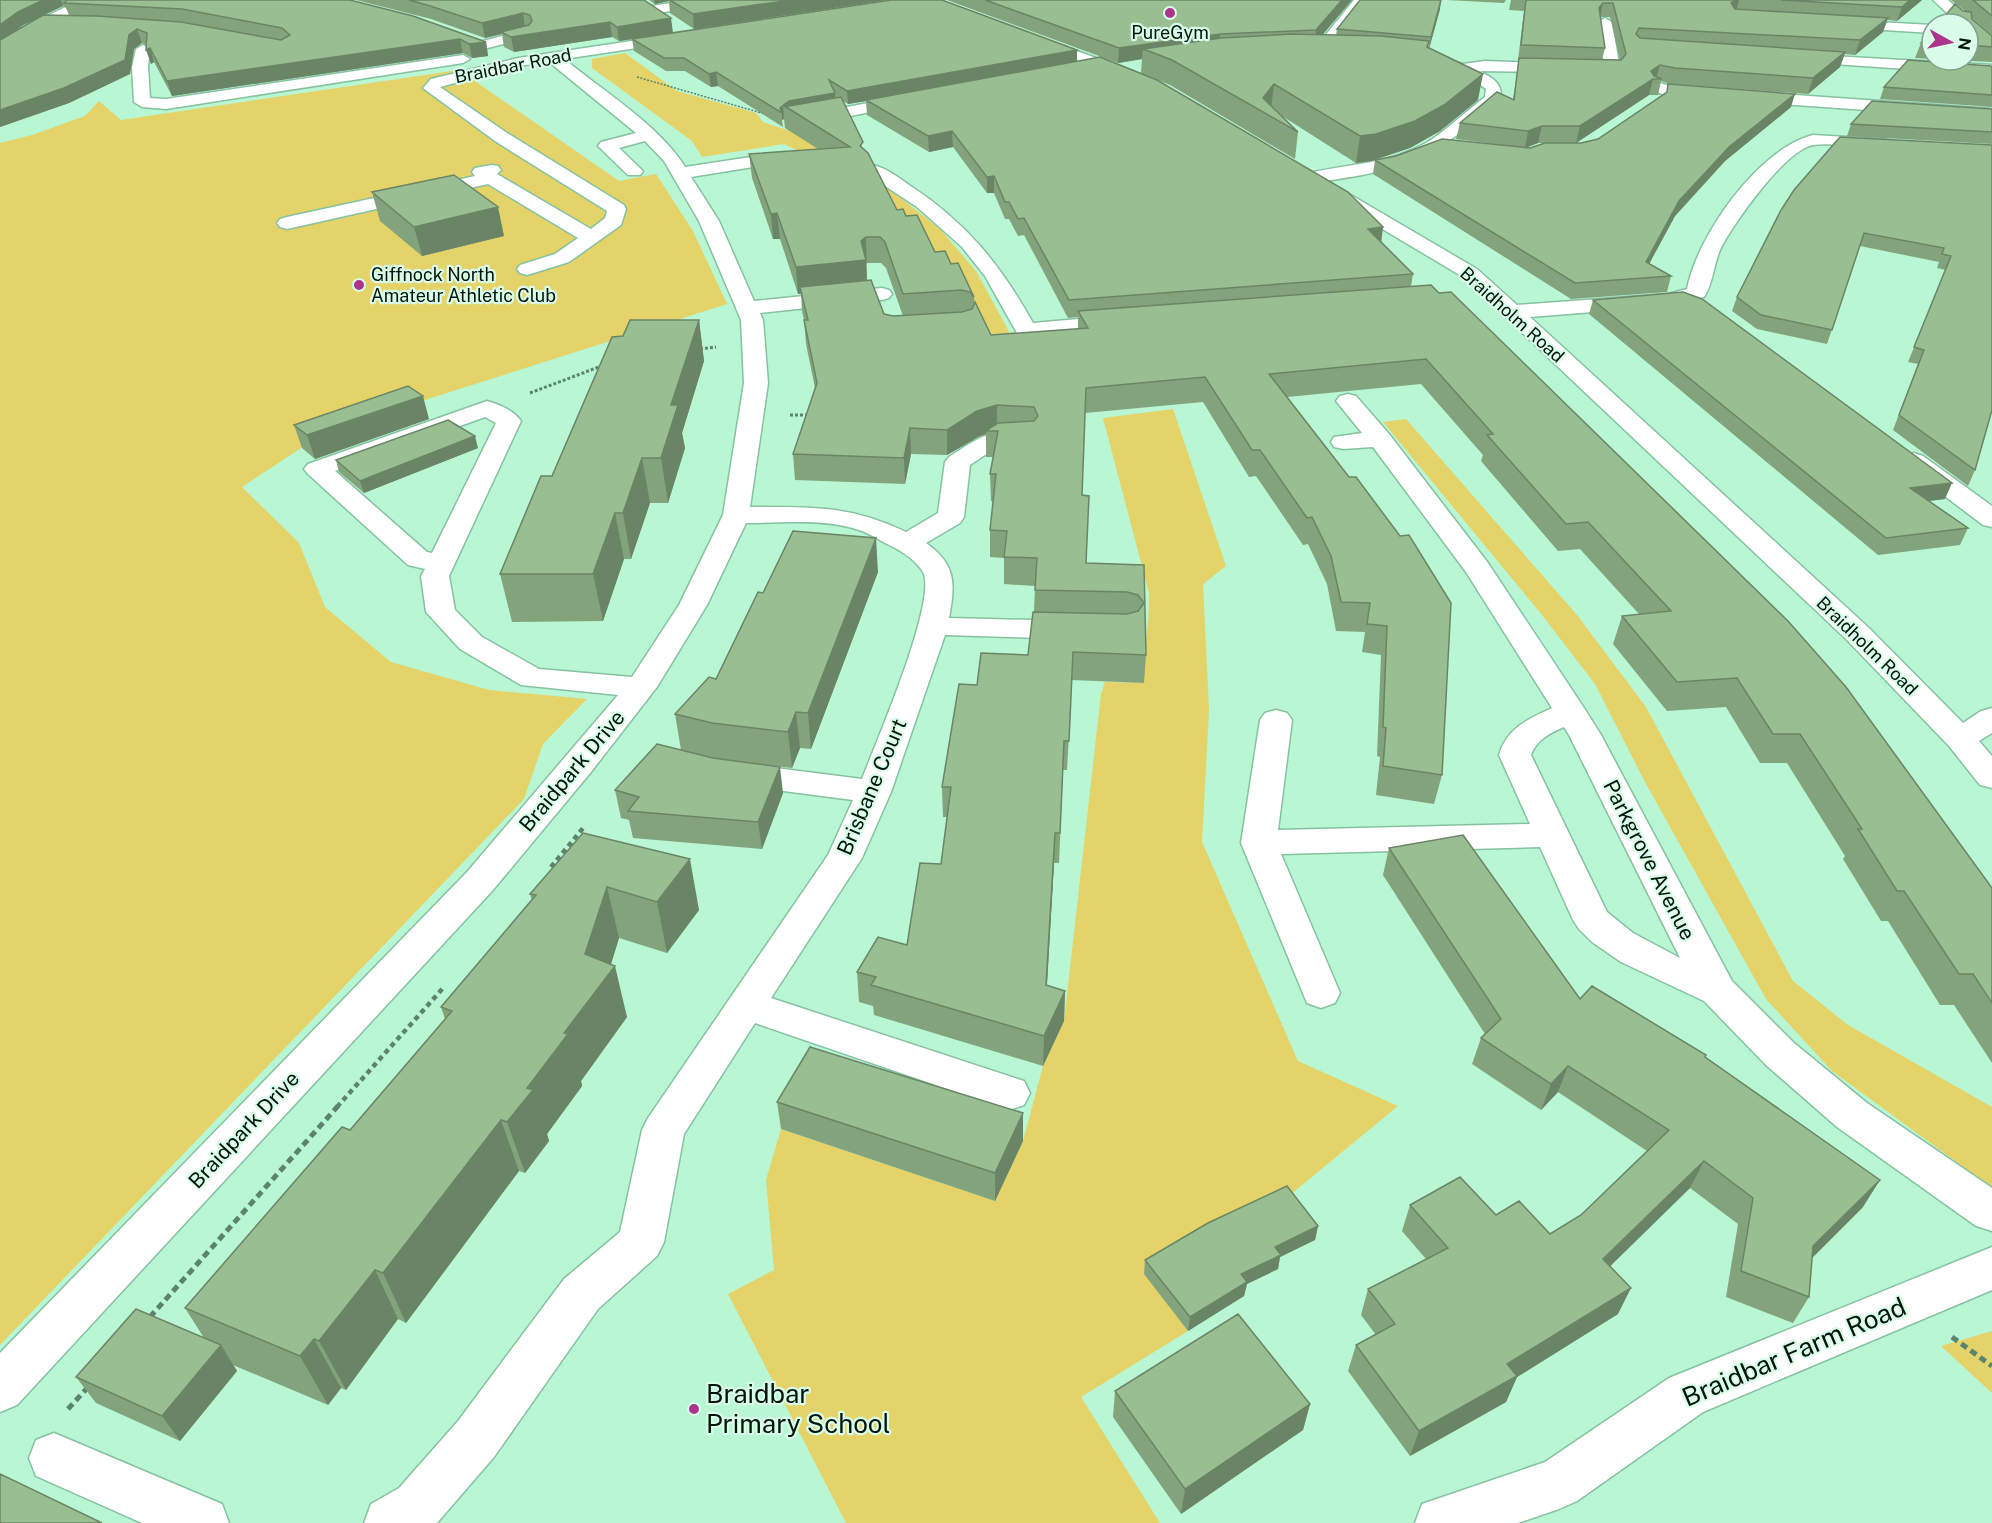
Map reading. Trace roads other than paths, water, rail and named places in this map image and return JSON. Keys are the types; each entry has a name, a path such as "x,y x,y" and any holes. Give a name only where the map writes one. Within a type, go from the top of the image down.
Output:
{"street":[{"path":"0,51 7,44 45,22 90,0"},
{"path":"636,0 652,10 716,0"},
{"path":"1321,52 1361,0"},
{"path":"1940,0 1953,12"},
{"name":"Braidbar Road","path":"527,269 562,258 614,221 617,209 431,88 436,82 553,54 692,36 652,10"},
{"path":"45,22 79,22"},
{"path":"1427,60 1466,68 1507,66 1612,70 1605,22"},
{"path":"1828,23 1920,28"},
{"path":"484,45 526,34"},
{"path":"1019,34 1109,67 1144,73"},
{"path":"469,39 500,52 518,63"},
{"path":"511,39 553,54"},
{"path":"142,49 140,67 142,102 166,104 500,52"},
{"name":"Braidpark Drive","path":"0,1388 480,881 642,687 693,605 736,514 756,383 752,320 709,221 671,158 650,135 553,54"},
{"path":"1781,57 1992,70"},
{"path":"1067,71 1109,67"},
{"path":"1435,144 1493,99 1494,88 1466,68"},
{"path":"1657,87 1668,91 1992,114"},
{"path":"791,122 929,96"},
{"path":"634,171 607,146 650,135"},
{"path":"1510,312 1683,298 1697,293 1699,280 1718,236 1755,186 1796,144 1812,140 1902,146"},
{"path":"1435,144 1456,147"},
{"name":"Braidholm Road","path":"1435,144 1410,157 1378,167 1301,173 1470,273 1857,634 1960,739 1992,777"},
{"path":"680,173 784,157"},
{"path":"287,223 539,160"},
{"path":"504,170 591,237"},
{"path":"873,170 914,194 948,222 993,273 1026,330 1143,321"},
{"path":"1470,296 1494,294"},
{"path":"746,308 882,295"},
{"path":"1683,298 1710,308"},
{"name":"Parkgrove Avenue","path":"1348,401 1380,439 1478,569 1570,711 1585,735 1718,991 1780,1054 1852,1115 1992,1212"},
{"path":"440,563 418,559 317,469 487,408 509,421 435,576 441,612 471,643 532,678 642,687"},
{"path":"1342,442 1380,439"},
{"path":"907,543 951,517 958,462 992,440 1024,440"},
{"path":"1898,449 1992,519"},
{"name":"Brisbane Court","path":"390,1523 417,1506 476,1439 580,1294 641,1242 663,1130 844,858 874,792 934,626 939,594 938,573 924,555 907,543 868,524 846,519 817,515 736,514"},
{"path":"934,626 1101,631"},
{"path":"1570,711 1527,734 1516,746 1515,755 1592,920 1604,934 1629,949 1718,991"},
{"path":"1960,739 1992,718"},
{"path":"1276,720 1258,843 1321,993"},
{"path":"706,769 874,792"},
{"path":"1258,843 1552,835"},
{"path":"746,1005 1009,1093"},
{"name":"Braidbar Farm Road","path":"1441,1523 1559,1483 1686,1395 1992,1268"},
{"path":"54,1458 203,1523"}],"place":[{"name":"PureGym","path":"1170,13"},
{"name":"Giffnock North Amateur Athletic Club","path":"359,285"},
{"name":"Braidbar Primary School","path":"694,1409"}]}
